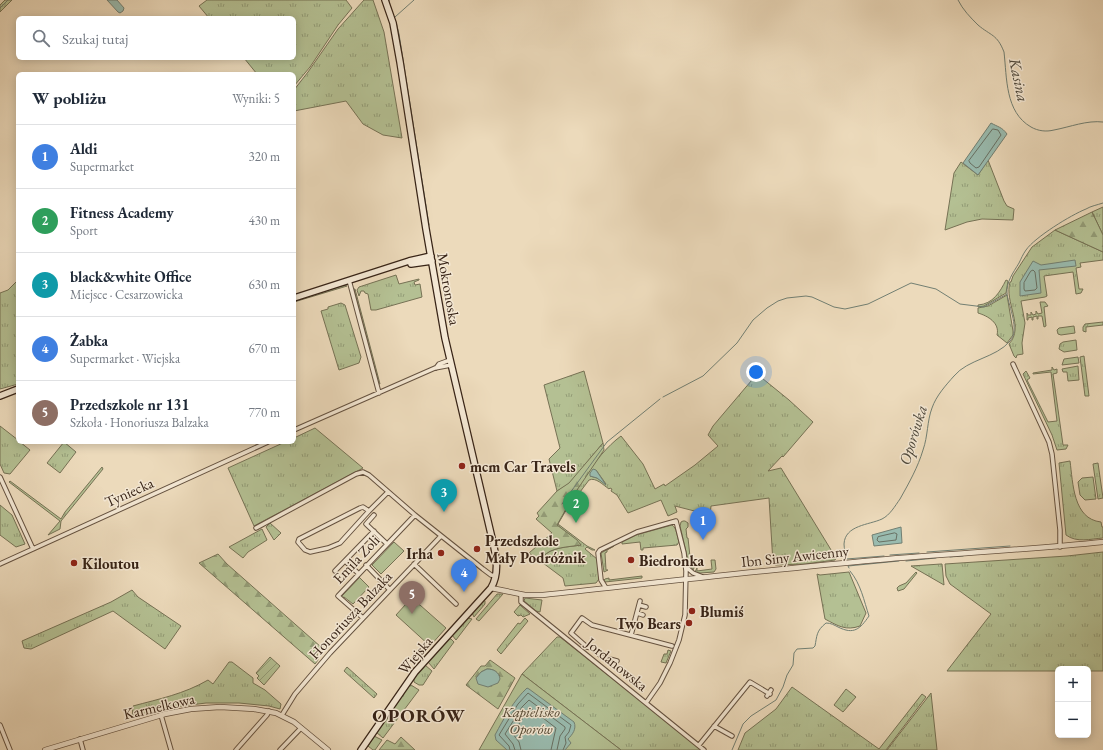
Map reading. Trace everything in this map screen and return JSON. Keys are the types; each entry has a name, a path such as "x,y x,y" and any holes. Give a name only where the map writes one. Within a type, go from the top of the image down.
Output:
{"main road":[{"name":"Mokronoska","path":"385,0 393,23 397,41 440,312 450,363 496,555 495,578"},
{"path":"296,297 402,264 432,258"},
{"path":"0,395 16,390"},
{"name":"Wiejska","path":"361,750 415,672 491,588 495,578"}],"street":[{"path":"349,280 379,393"},
{"path":"296,429 435,368 439,364 450,363"},
{"path":"1013,364 1049,442 1052,454 1060,530 1060,547"},
{"name":"Tyniecka","path":"0,564 264,444"},
{"path":"256,528 356,474 363,472 369,475 415,515 495,578"},
{"path":"0,477 33,549"},
{"path":"369,511 363,507 360,508 299,539 298,542 305,550 310,552 328,548 340,543 388,492"},
{"path":"374,515 366,524 387,544"},
{"name":"Emila Zoli","path":"363,618 338,596 415,515"},
{"path":"607,588 601,580 598,553 600,550 637,532 676,521 683,548 685,566 686,580 684,615 677,647 664,676 646,703"},
{"path":"335,571 374,531"},
{"name":"Honoriusza Balzaka","path":"282,715 295,694 330,653 441,536"},
{"name":"Ibn Siny Awicenny","path":"491,588 521,595 543,595 885,559 1060,547 1103,542"},
{"path":"345,561 359,574"},
{"path":"414,564 456,604"},
{"path":"366,565 390,590"},
{"path":"685,566 693,573 705,578"},
{"path":"596,589 601,580"},
{"name":"Jordanowska","path":"521,595 521,602 704,750"},
{"path":"631,635 640,603 646,607"},
{"path":"637,613 644,615"},
{"path":"617,661 602,657 592,648 587,647 571,633 582,618 592,625 672,646"},
{"path":"699,745 750,682 769,693"},
{"name":"Karmelkowa","path":"46,750 161,715 191,709 220,707 269,711 282,715 328,750"},
{"path":"236,750 269,711"},
{"path":"161,715 171,750"},
{"path":"0,725 2,734 10,750"},
{"path":"714,726 732,736"},
{"path":"280,750 300,728"},
{"path":"80,739 83,750"},
{"name":"Karmelkowa","path":"318,743 323,750"}],"green space":[{"path":"5,0 12,0 0,12 0,5"},
{"path":"207,0 346,0 352,8 338,25 310,67 296,84 296,72 255,72 246,60 296,60 296,16 207,16 199,6"},
{"path":"364,0 373,0 384,32 402,138 383,135 363,124 346,101 296,111 296,87 338,29"},
{"path":"988,160 1004,201 1007,206 1014,209 1013,220 982,219 967,222 945,230 954,173 961,162 978,175"},
{"path":"1103,207 1103,235 1092,212"},
{"path":"1092,212 1103,235 1103,252 1055,230"},
{"path":"1055,230 1103,252 1103,260 1080,263 1081,267 1076,268 1079,289 1083,289 1081,293 1076,294 1073,272 1044,276 1047,296 1021,301 1025,323 1022,343 1023,354 1017,355 1016,358 1009,344 1015,330 1009,290 1010,282 1032,247"},
{"path":"396,275 399,284 419,279 414,282 415,285 420,284 422,297 376,310 371,310 368,294 361,291 359,296 357,290 359,287"},
{"path":"1006,280 1008,281 1006,293 984,306 978,307 978,305 992,300"},
{"path":"16,282 16,385 0,389 0,293 8,290"},
{"path":"342,285 347,286 296,301"},
{"path":"355,289 380,384 379,384"},
{"path":"1007,295 1013,335 1007,343 997,335 997,327 995,324 986,316 978,313 978,308 988,306"},
{"path":"1040,302 1045,302 1048,306 1044,307 1046,326 1044,327 1042,316 1038,316 1038,319 1037,316 1033,317 1033,320 1032,317 1028,318 1027,320 1027,313 1028,315 1031,315 1031,312 1033,315 1036,314 1036,311 1038,314 1042,313"},
{"path":"341,303 345,305 361,357 359,363 339,370 321,311"},
{"path":"1103,322 1103,325 1086,327 1086,332 1083,331 1085,324"},
{"path":"1074,326 1075,333 1058,334 1057,330 1059,328"},
{"path":"1076,340 1077,350 1064,352 1059,349 1060,344 1063,342"},
{"path":"1084,356 1089,396 1085,396 1080,357"},
{"path":"1078,357 1079,363 1062,365 1064,359"},
{"path":"1078,366 1079,380 1068,381 1067,372 1063,372 1062,369"},
{"path":"1052,367 1054,370 1057,369 1057,373 1053,374 1063,445 1068,445 1066,449 1057,450 1052,435 1023,374 1026,371 1030,378 1027,380 1048,422 1057,421 1051,372 1033,374 1052,370"},
{"path":"584,371 603,443 569,484 557,491 549,459 560,448 544,385"},
{"path":"757,374 813,422 783,457 782,456 768,471 781,468 836,558 835,560 805,564 775,565 773,563 769,498 711,506 710,515 675,506 677,512 668,516 661,500 628,513 617,495 611,491 612,489 609,489 592,479 589,480 558,524 587,546 595,550 587,547 585,549 597,559 599,579 596,583 565,586 563,578 543,563 543,557 550,551 581,545 557,525 577,489 593,465 611,444 621,436 643,464 655,489 664,484 665,486 695,465 718,446 708,435 713,426","holes":["596,470 606,484 597,478 590,476"]},
{"path":"0,426 16,438 16,444 22,444 30,450 10,474 4,473 0,464"},
{"path":"315,428 363,468 254,526 228,468 281,444 296,444 296,437"},
{"path":"603,443 604,450 575,493 557,525 577,540 581,545 550,551 543,557 543,563 529,553 552,533 536,519 539,516 537,513 557,491 569,483"},
{"path":"62,444 66,444 76,452 60,473 47,463"},
{"path":"1070,461 1076,499 1085,514 1092,519 1101,522 1103,527 1103,538 1079,540 1066,535 1059,463"},
{"path":"1098,463 1103,498 1098,499 1093,464"},
{"path":"102,467 103,469 61,521 60,529 48,535 60,521 9,482 10,481 61,519"},
{"path":"1093,477 1096,499 1085,500 1080,495 1078,482 1082,478"},
{"path":"0,505 12,515 25,544 16,547 0,535"},
{"path":"683,521 688,523 688,527 686,529 691,566 688,560 680,526 681,522"},
{"path":"270,523 281,533 274,540 266,527"},
{"path":"672,525 676,530 679,542 677,545 643,548 643,550 641,550 640,542 622,544 622,542 636,535"},
{"path":"262,529 267,540 248,552 243,558 229,547"},
{"path":"394,542 404,551 381,574 372,565"},
{"path":"614,546 605,553 606,570 608,570 604,572 601,553"},
{"path":"1103,552 1103,671 1091,671 1091,666 1055,666 1055,671 947,671 991,614 950,584 946,576 945,564 1067,556"},
{"path":"218,554 227,564 321,647 317,653 318,660 315,664 199,563"},
{"path":"711,560 715,560 716,569 714,572 695,572 697,568 697,571 712,569"},
{"path":"941,564 944,585 911,566"},
{"path":"849,572 866,613 860,626 846,628 838,626 825,619 817,574"},
{"path":"916,572 917,573 904,589 898,591 897,588 906,583"},
{"path":"358,576 369,587 353,604 344,597 341,597 359,578"},
{"path":"642,576 642,578 605,582 604,580 609,578 609,580"},
{"path":"132,590 138,597 181,626 165,649 113,611 31,649 24,648 22,641 111,602"},
{"path":"497,594 503,594 479,621 476,619"},
{"path":"525,598 542,600 540,612 536,611 524,601"},
{"path":"483,599 485,604 474,617 472,613"},
{"path":"412,602 420,605 446,628 430,646 396,615 406,604"},
{"path":"520,605 530,614 523,617 521,615 518,616 514,612"},
{"path":"525,618 528,621 501,654 497,650 518,623 520,624"},
{"path":"465,619 472,619 456,640 452,635"},
{"path":"557,637 560,637 702,750 621,750 522,674"},
{"path":"448,639 451,639 454,642 434,669 428,662"},
{"path":"668,650 671,651 666,663 661,662 664,654 667,654"},
{"path":"270,657 280,666 264,685 257,678 259,676 256,673"},
{"path":"490,660 515,678 498,709 466,685 481,666 485,666","holes":["489,669 500,676 476,678 481,672"]},
{"path":"229,662 232,662 253,678 253,683 265,690 281,704 280,709 269,706 239,703 206,703 175,707 132,718 133,706 181,693 208,680 213,684"},
{"path":"423,665 432,671 423,685 419,685 414,682 414,678"},
{"path":"347,667 377,694 374,698 344,671"},
{"name":"Kąpielisko Oporów","path":"522,674 621,750 479,750"},
{"path":"411,685 419,690 383,738 376,732 408,686"},
{"path":"792,687 879,749 922,694 926,697 886,750 738,750 745,733 776,709"},
{"path":"846,689 856,697 843,712 834,705"},
{"path":"931,693 937,750 887,750"},
{"path":"374,736 382,740 375,750 373,750 368,746"},
{"path":"401,737 415,750 379,750 387,740 395,744"}],"water":[{"path":"107,0 117,0 124,8 123,11 120,13 118,12"},
{"path":"991,123 1002,128 1007,134 978,175 963,163"},
{"path":"1075,260 1076,266 1039,270 1041,293 1020,296 1020,282 1033,261 1041,265"},
{"path":"593,469 596,470 606,485 597,478 590,476"},
{"path":"901,527 902,543 874,546 872,535"},
{"path":"487,669 496,671 499,674 500,679 498,683 488,687 478,684 476,678 481,672"},
{"name":"Kąpielisko Oporów","path":"527,688 574,722 574,729 568,739 571,743 565,750 507,750 496,740 495,735 506,716"}],"waterway":[{"path":"0,8 8,0"},
{"path":"395,17 414,0"},
{"name":"Kasina","path":"958,0 972,19 999,42 1004,52 1009,94 1016,113 1022,121 1031,127 1045,131 1085,123 1103,122"},
{"path":"396,22 429,225"},
{"name":"Oporówka","path":"884,556 846,559 844,544 845,538 853,529 885,517 900,499 913,475 925,445 930,413 939,395 948,383 960,370 1004,347 1010,341 1013,336 1014,325 1007,290 1010,278 1026,250 1037,239 1063,221 1088,208 1103,203"},
{"path":"663,397 703,376 737,343 753,320 767,308 778,301 787,298 806,296 812,297 834,307 845,309 868,304 911,283 936,289 960,304 984,307 1007,294"},
{"path":"562,504 607,442 660,399"},
{"path":"927,552 1010,546"},
{"path":"890,555 919,553"},
{"path":"950,557 963,556"},
{"path":"906,561 936,558"},
{"path":"849,568 848,566 899,561"},
{"name":"Oporówka","path":"732,750 743,724 751,716 776,700 793,665 794,653 797,649 813,648 815,646 819,631 826,623 852,630 863,624 869,616 860,587 850,571"}],"place":[{"name":"mcm Car Travels","path":"462,466"},
{"name":"black&white Office","path":"444,512"},
{"name":"Fitness Academy","path":"576,523"},
{"name":"Aldi","path":"703,540"},
{"name":"Przedszkole Mały Podróżnik","path":"477,549"},
{"name":"Irha","path":"441,553"},
{"name":"Biedronka","path":"631,560"},
{"name":"Kiloutou","path":"74,563"},
{"name":"Żabka","path":"464,592"},
{"name":"Blumiś","path":"692,611"},
{"name":"Przedszkole nr 131","path":"412,614"},
{"name":"Two Bears","path":"689,623"}],"district":[{"name":"OPORÓW","path":"419,715"}]}
